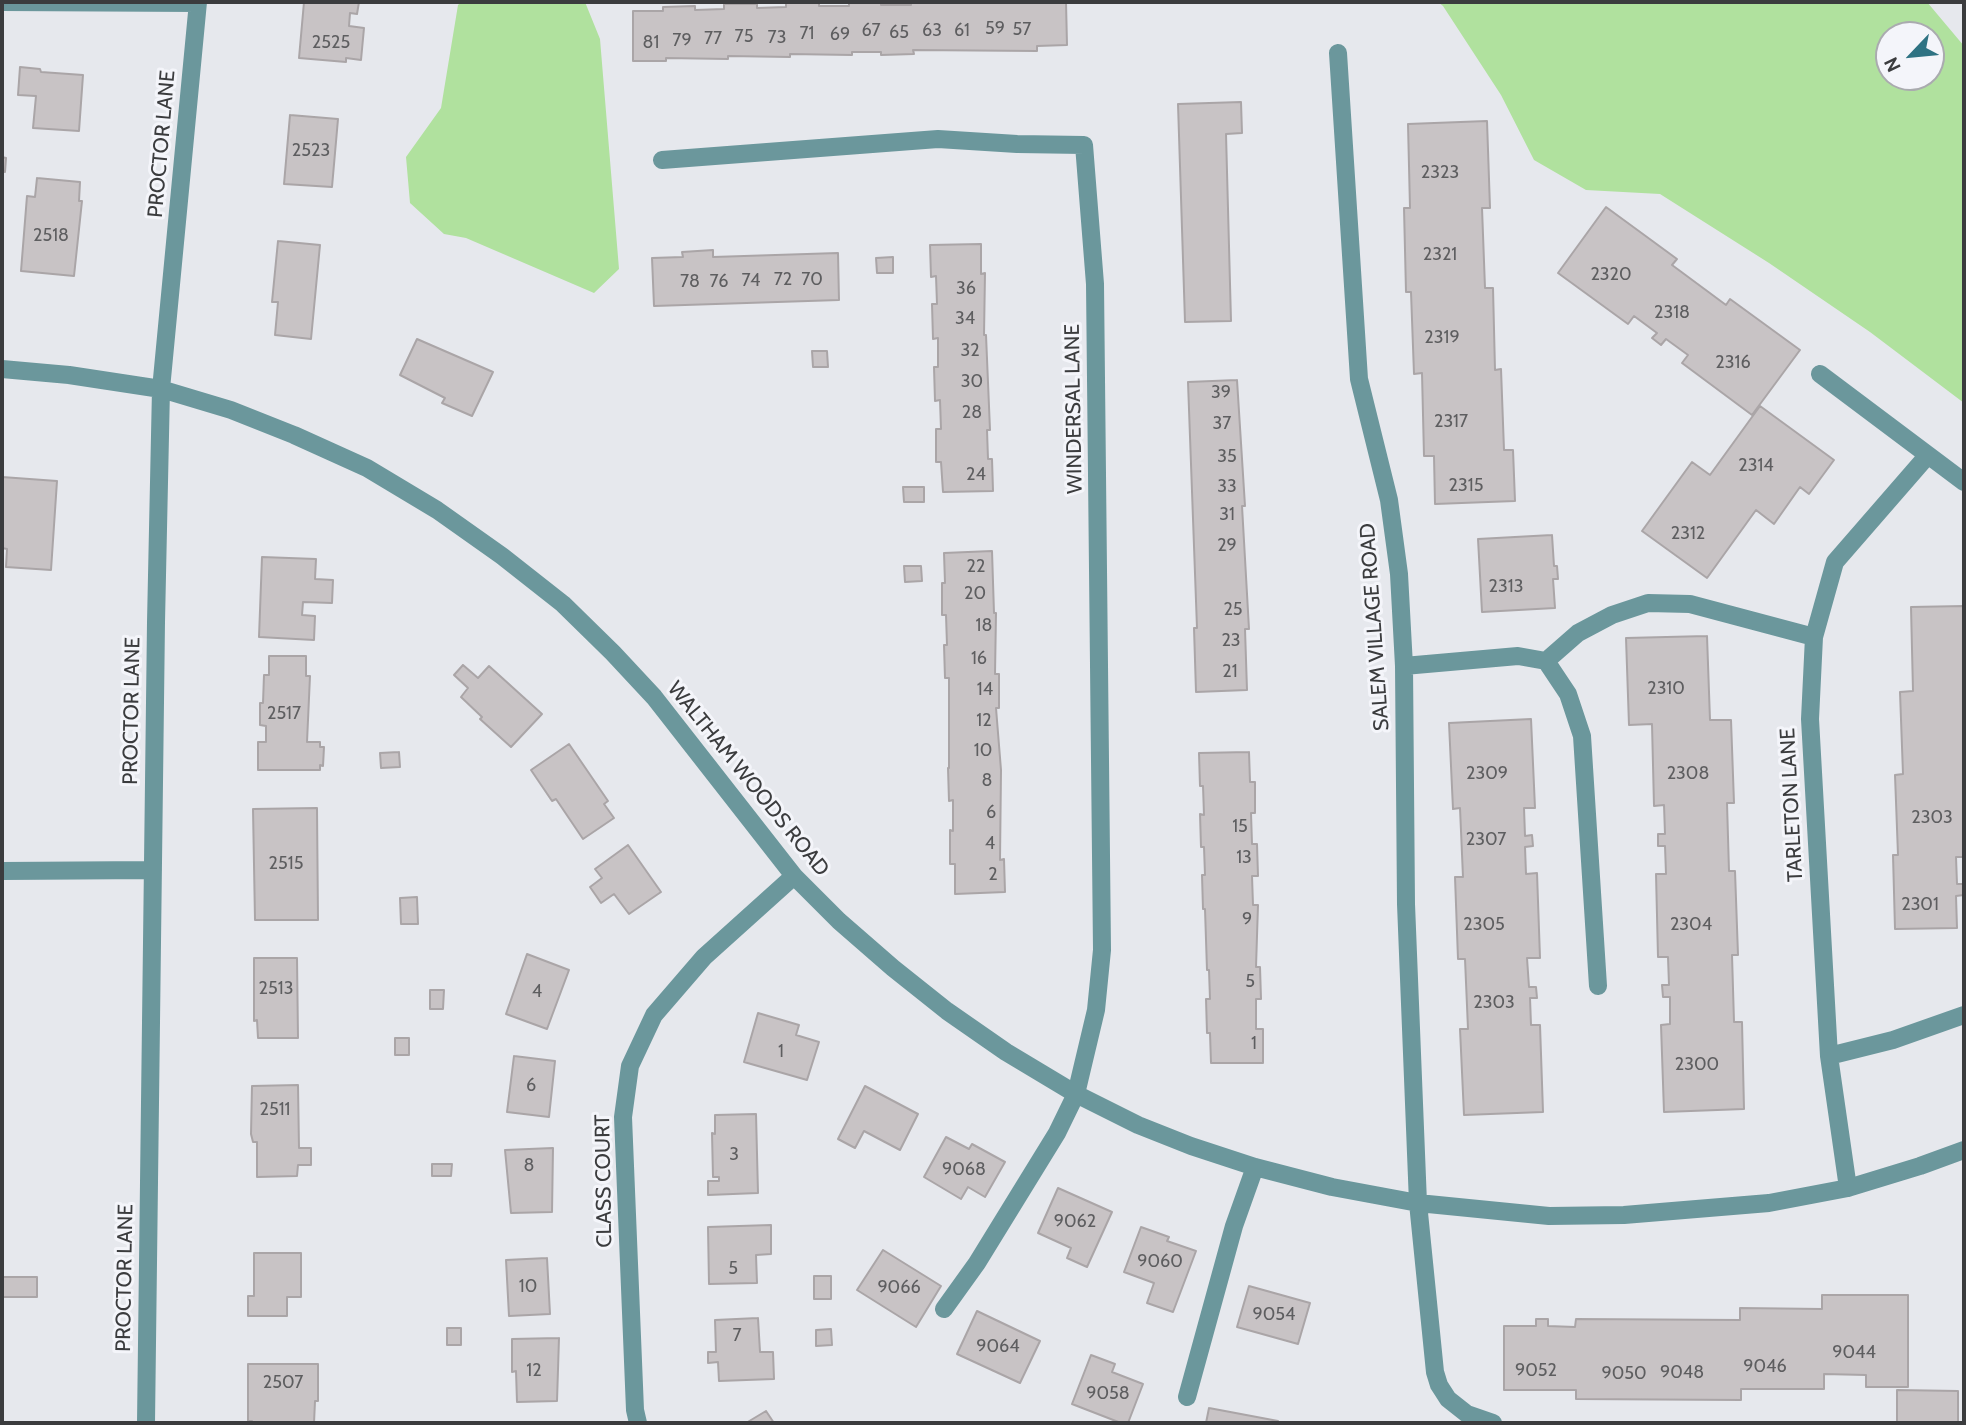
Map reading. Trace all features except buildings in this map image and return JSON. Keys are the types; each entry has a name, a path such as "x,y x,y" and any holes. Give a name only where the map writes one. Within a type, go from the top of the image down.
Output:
{"street":[{"path":"2,2 198,3"},
{"name":"PROCTOR LANE","path":"146,1423 161,389 198,3"},
{"name":"SALEM VILLAGE ROAD","path":"1338,53 1359,379 1389,500 1399,574 1404,666 1406,904 1418,1203 1439,1385 1448,1399 1467,1414 1493,1423"},
{"name":"WINDERSAL LANE","path":"662,160 938,139 1084,145 1095,284 1102,950 1096,1010 1076,1094"},
{"name":"WALTHAM WOODS ROAD","path":"2,369 161,389 231,410 367,468 437,510 502,556 562,604 613,653 654,697 794,876 839,921 947,1011 1006,1052 1076,1094 1138,1125 1255,1167 1332,1187 1418,1203 1549,1216 1624,1215 1769,1203 1848,1188 1964,1150"},
{"path":"1820,374 1964,482"},
{"name":"TARLETON LANE","path":"1848,1188 1829,1056 1810,719 1814,637 1835,562 1928,455"},
{"path":"1546,661 1578,633 1612,615 1648,603 1690,604 1814,637"},
{"path":"1404,666 1518,656 1546,661 1568,694 1582,736 1598,986"},
{"path":"2,871 153,870"},
{"name":"CLASS COURT","path":"638,1423 635,1410 623,1117 630,1066 653,1015 704,957 794,876"},
{"path":"1829,1056 1893,1040 1964,1015"},
{"path":"944,1308 977,1263 1057,1133 1076,1094"},
{"path":"1187,1397 1234,1226 1255,1167"}],"green space":[{"path":"461,2 585,2 600,39 619,269 594,293 466,238 444,234 410,203 406,157 441,108 458,5"},
{"path":"1438,2 1927,2 1943,21 1875,21 1875,91 1945,91 1945,23 1964,46 1964,403 1870,332 1769,263 1660,194 1586,190 1534,160 1501,95"}]}
